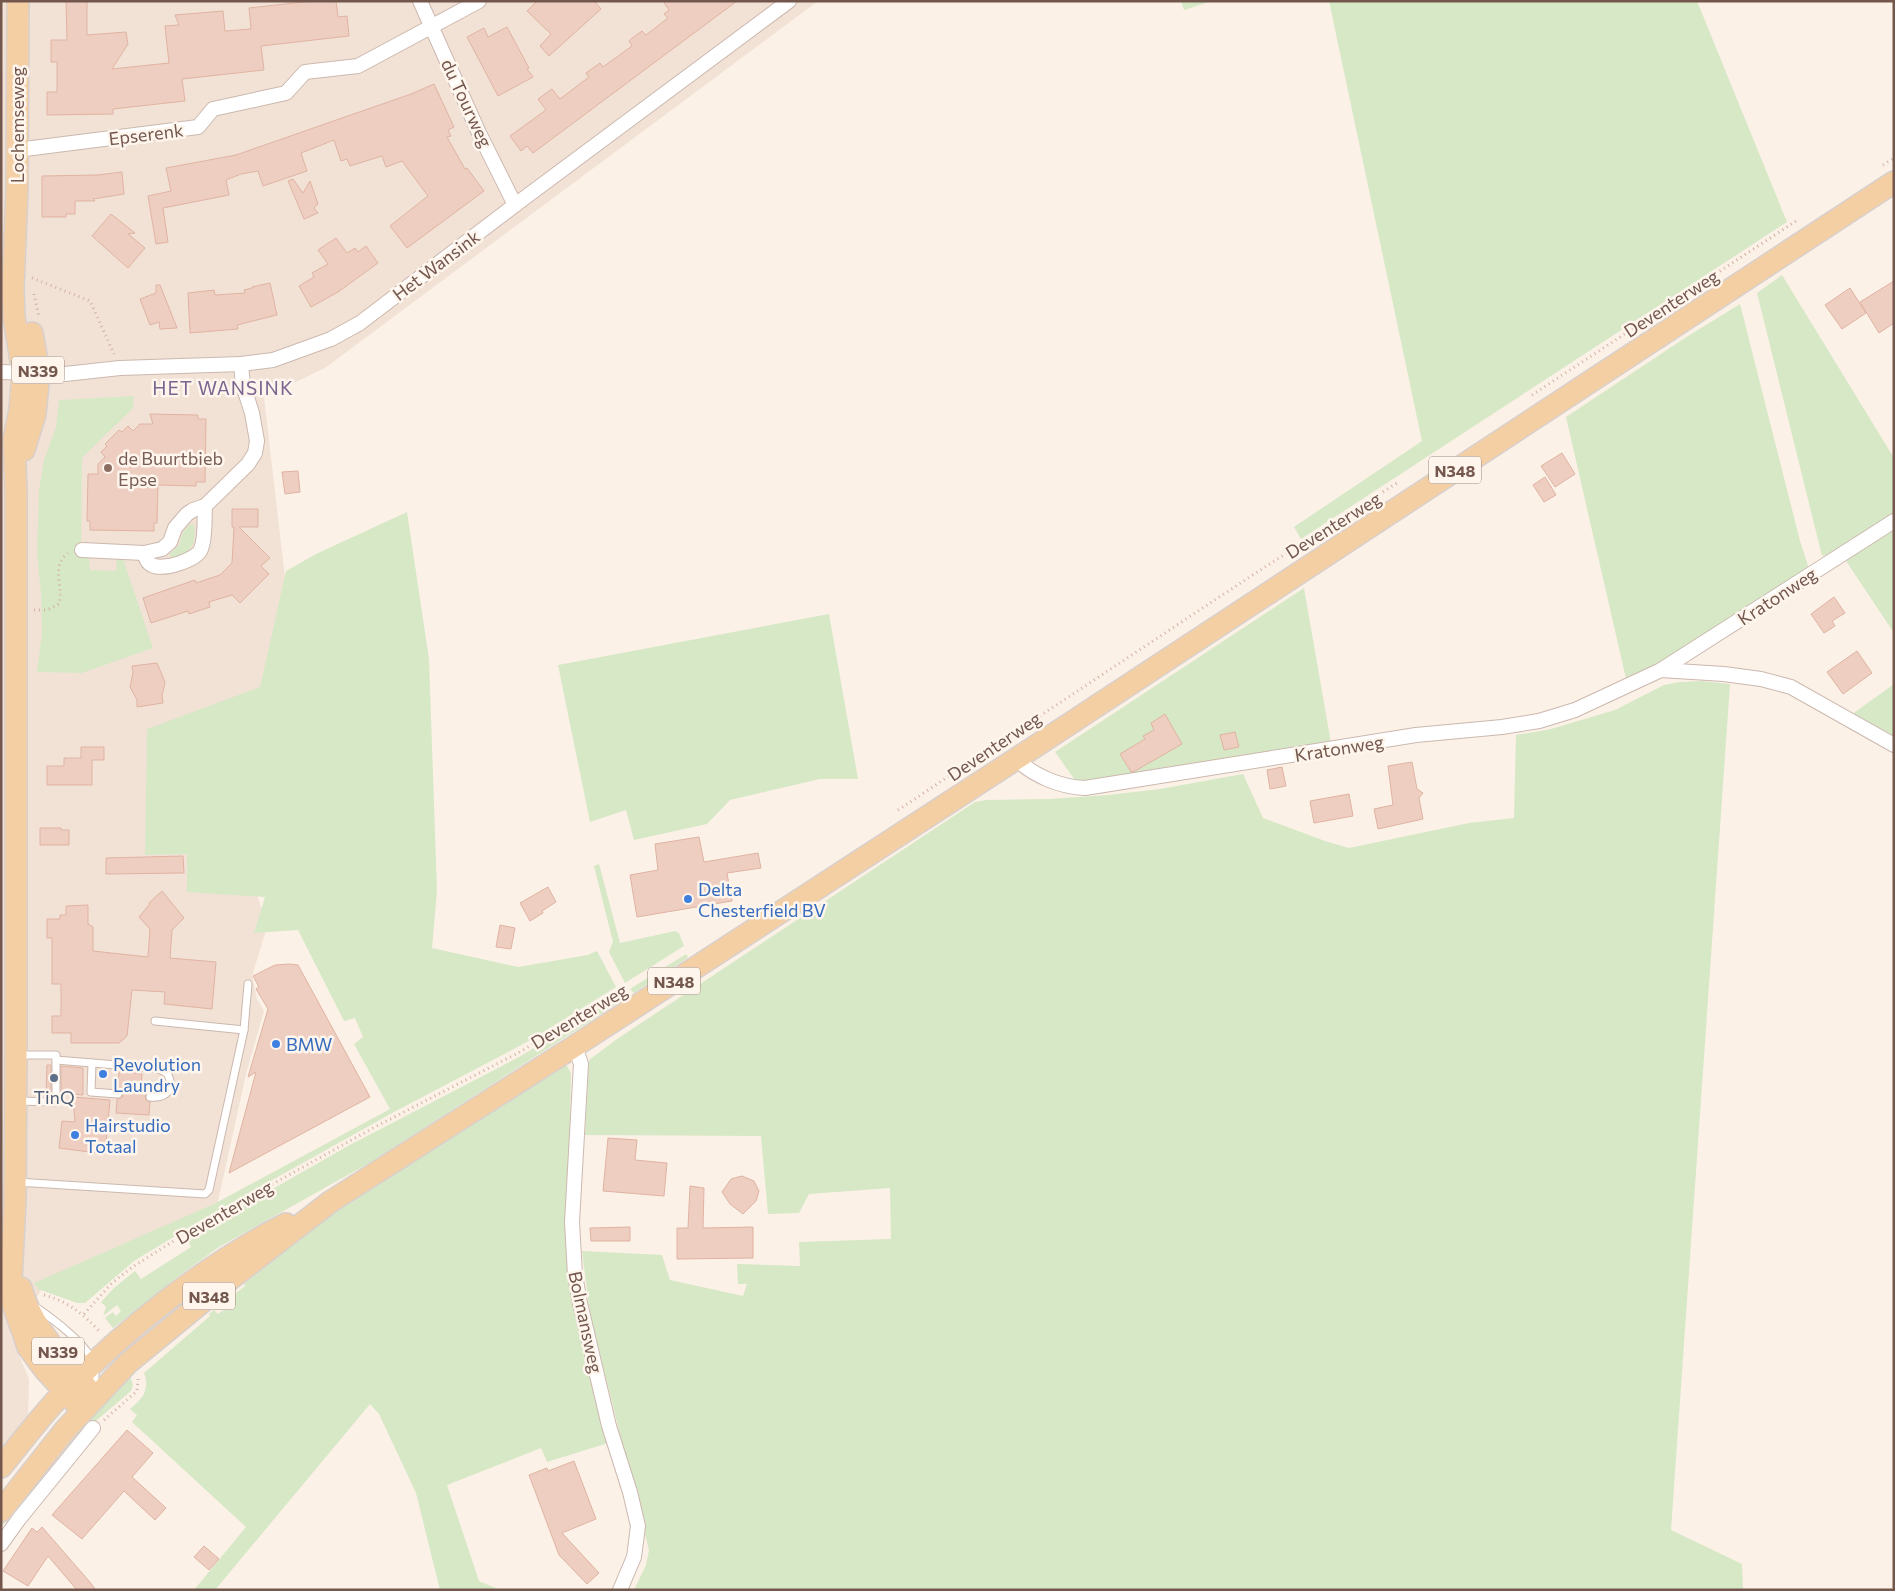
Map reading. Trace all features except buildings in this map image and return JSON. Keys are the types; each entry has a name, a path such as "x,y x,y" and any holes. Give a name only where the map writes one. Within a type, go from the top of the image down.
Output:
{"main road":[{"name":"Lochemseweg","path":"18,1 14,317 31,373 20,409 14,440 16,491 16,1056 11,1282 19,1301 28,1347 38,1361 79,1378 90,1412"},
{"name":"Deventerweg","path":"1,1511 90,1412 128,1363 182,1318 330,1202 574,1046 1016,758 1887,175"},
{"name":"Deventerweg","path":"1,1467 79,1378 134,1328 196,1279 260,1237 330,1202"}],"street":[{"name":"du Tourweg","path":"420,1 479,133 515,205"},
{"name":"Epserenk","path":"17,150 198,127 213,109 286,93 305,72 358,66 432,28 479,1"},
{"name":"Het Wansink","path":"1,372 65,374 120,368 242,364 273,360 331,340 360,323 789,1"},
{"path":"82,550 144,553 154,552 168,545 175,528 182,519 193,510 205,506 248,464 255,454 256,436 252,413 243,385 242,364"},
{"path":"144,553 150,565 164,568 194,558 202,549 205,506"},
{"name":"Kratonweg","path":"1016,758 1034,773 1074,788 1085,788 1416,735 1502,727 1539,721 1575,710 1661,670 1894,521"},
{"name":"Kratonweg","path":"1661,670 1724,674 1762,679 1791,687 1894,746"},
{"name":"Bolmansweg","path":"574,1046 581,1064 572,1222 575,1275 609,1426 630,1492 638,1526 634,1557 620,1590"},
{"name":"Deventerweg","path":"1,1544 90,1412"}],"lane":[{"path":"14,1182 204,1194 209,1190 244,1030 248,984"},
{"path":"155,1021 244,1030"},
{"path":"15,1101 56,1102 56,1055 16,1056"},
{"path":"56,1060 154,1068 166,1072 169,1076 171,1087 168,1093 162,1096 150,1097"},
{"path":"92,1063 91,1092 118,1094"},
{"name":"Lochemseweg","path":"19,1301 42,1312 82,1347 79,1378"},
{"path":"79,1378 90,1412"}],"path":[{"path":"1887,175 1894,158"},
{"name":"Deventerweg","path":"1530,396 1798,220"},
{"path":"30,277 90,301 120,368"},
{"name":"Deventerweg","path":"890,816 1254,574 1399,482"},
{"path":"34,610 47,610 59,604 61,597 58,574 60,562 67,553 82,550"},
{"name":"Deventerweg","path":"19,1301 62,1302 84,1314 119,1278 194,1228 373,1128 518,1053 620,992"}],"shaded area":[{"path":"1,1 818,1 325,368 264,397 289,612 290,690 207,728 267,927 252,976 257,999 264,1011 246,1074 217,1206 46,1284 10,1334 29,1379 28,1420 1,1450"}],"green space":[{"path":"1181,1 1212,1 1184,10"},
{"path":"1329,1 1697,1 1787,222 1301,539 1294,527 1422,441"},
{"path":"1782,275 1894,458 1894,513 1827,555 1822,556 1757,293"},
{"path":"1740,304 1800,541 1810,572 1627,683 1566,417"},
{"path":"134,396 133,408 82,458 81,557 89,557 90,570 116,571 117,558 123,559 153,648 82,673 37,672 42,633 41,593 37,554 39,490 44,460 56,427 59,400"},
{"path":"407,512 429,659 437,891 432,948 518,967 588,955 597,951 616,987 529,1041 394,1112 208,1216 134,1261 85,1303 77,1303 38,1289 34,1283 214,1204 390,1109 354,1044 363,1037 355,1018 344,1021 298,930 254,933 265,897 187,892 187,854 145,855 147,729 260,687 286,571 316,554"},
{"path":"190,524 193,524 195,530 193,545 184,554 171,557 170,554 179,545 183,532"},
{"path":"1894,529 1894,633 1846,561"},
{"path":"1304,588 1331,743 1079,786 1055,752"},
{"path":"829,614 858,779 820,779 730,800 707,824 634,840 626,810 590,822 558,665"},
{"path":"1701,681 1730,684 1671,1530 1742,1564 1743,1590 634,1590 646,1565 649,1550 590,1314 582,1251 662,1255 670,1280 743,1296 747,1284 738,1284 737,1264 800,1266 799,1242 891,1239 890,1188 809,1194 799,1213 768,1214 761,1136 585,1135 589,1060 617,1039 975,802 1108,795 1160,789 1243,774 1263,818 1349,848 1469,823 1514,818 1516,735 1551,729 1615,710 1664,685"},
{"path":"1894,684 1894,739 1851,715"},
{"path":"599,864 620,943 675,931 679,933 684,946 625,983 609,952 613,942 594,866"},
{"path":"686,954 688,957 686,959 634,993 630,989"},
{"path":"622,995 623,1000 371,1162 219,1247 113,1328 105,1318 113,1312 116,1316 121,1311 117,1305 103,1316 106,1307 101,1302 114,1288 135,1271 141,1279 191,1247 186,1238 348,1146 519,1057"},
{"path":"562,1066 567,1066 571,1073 567,1249 608,1443 547,1462 541,1448 447,1485 479,1581 500,1590 440,1590 416,1493 379,1414 370,1404 215,1590 194,1590 246,1527 132,1422 137,1415 130,1409 139,1401 146,1389 144,1373 210,1316 209,1314 214,1310 218,1314 225,1309 222,1304 245,1286 244,1284 280,1251 336,1212"},
{"path":"130,1376 133,1385 131,1391 91,1425 87,1423 1,1527 1,1521 67,1438"}],"place":[{"name":"de Buurtbieb Epse","path":"108,468"},
{"name":"Delta Chesterfield BV","path":"688,899"},
{"name":"BMW","path":"276,1044"},
{"name":"Revolution Laundry","path":"103,1074"},
{"name":"TinQ","path":"54,1078"},
{"name":"Hairstudio Totaal","path":"75,1135"}],"district":[{"name":"HET WANSINK","path":"223,387"}]}
